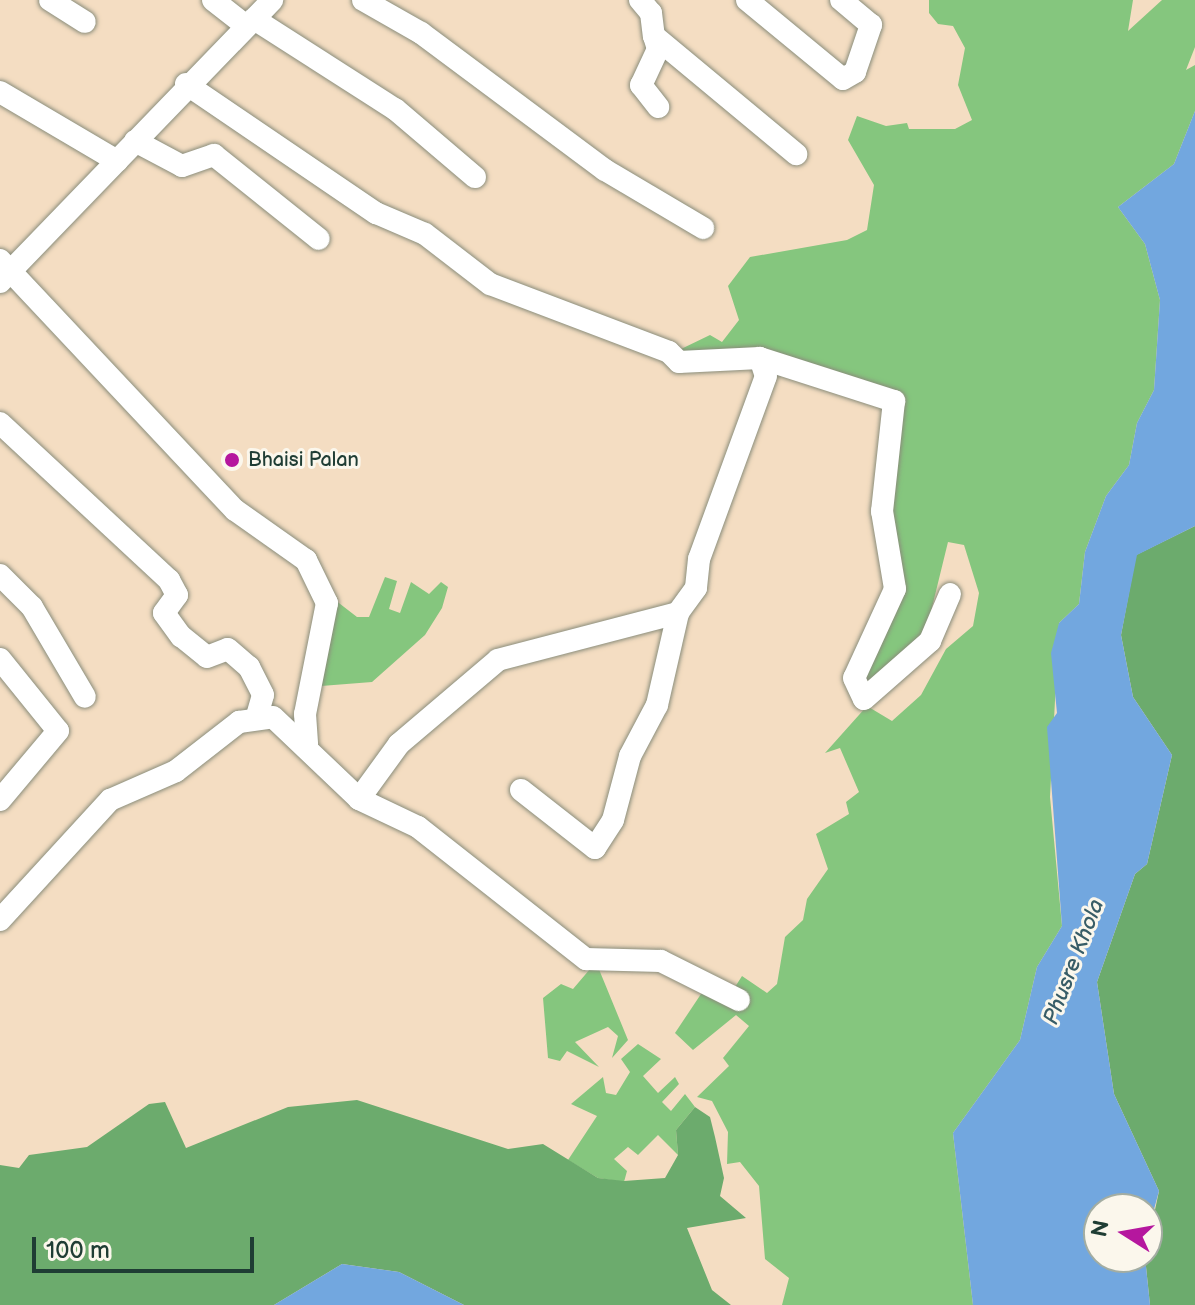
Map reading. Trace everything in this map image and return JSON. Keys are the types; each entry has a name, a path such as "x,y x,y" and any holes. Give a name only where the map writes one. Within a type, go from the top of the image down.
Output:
{"street":[{"path":"50,0 85,22"},
{"path":"213,0 395,109 475,177"},
{"path":"272,0 186,84 117,161 5,270 140,416 235,510 306,560 327,603 305,714 307,744"},
{"path":"363,0 421,33 605,170 703,228"},
{"path":"640,0 651,13 658,49 641,85 658,107"},
{"path":"747,0 843,79 855,72 871,25 841,0"},
{"path":"654,36 796,154"},
{"path":"186,84 376,213 425,234 490,284 679,362 760,358 894,401 882,511 895,589 854,678 864,699 930,641 950,594"},
{"path":"0,92 117,161"},
{"path":"135,141 182,166 214,155 319,239"},
{"path":"521,790 595,848 613,820 630,756 657,705 678,613 696,588 699,559 766,376 760,358"},
{"path":"0,423 169,580 177,595 164,613 181,636 207,657 228,649 249,667 263,695 257,716"},
{"path":"0,575 32,607 85,697"},
{"path":"359,799 399,744 498,660 678,613"},
{"path":"0,659 58,731 0,800"},
{"path":"0,920 110,800 176,771 239,722 257,716 286,723 359,799 418,827 586,959 661,961 739,1000"}],"green space":[{"path":"929,0 1133,0 1128,31 1162,0 1195,0 1195,47 1186,70 1195,65 1195,111 1174,164 1118,207 1145,244 1160,300 1154,390 1137,423 1129,465 1106,496 1085,552 1079,604 1059,623 1050,797 1062,926 1037,967 1020,1040 953,1133 973,1305 782,1305 789,1278 765,1259 759,1186 740,1162 727,1164 728,1132 712,1101 697,1097 729,1066 723,1058 749,1026 736,1015 693,1050 675,1033 705,988 735,987 742,976 767,993 777,984 785,937 803,920 807,899 828,869 816,834 849,814 846,802 859,792 840,748 825,753 867,706 892,721 921,695 946,649 973,626 979,593 964,545 948,542 925,636 867,687 861,671 884,627 885,502 902,399 683,354 656,338 679,350 710,335 722,342 739,320 728,286 750,257 847,240 867,230 874,185 848,140 857,116 886,126 907,123 909,129 955,129 972,120 958,85 965,48 953,26 938,24 929,13"},
{"path":"1195,526 1195,1305 1150,1305 1147,1273 1163,1273 1163,1193 1159,1193 1114,1094 1097,982 1135,874 1147,864 1172,755 1133,697 1121,635 1136,555"},
{"path":"385,577 397,581 389,609 400,613 411,582 429,594 441,582 448,587 442,608 425,635 372,682 321,686 335,600 357,617 369,617"},
{"path":"596,962 628,1040 612,1058 618,1036 608,1027 575,1042 599,1067 567,1051 560,1061 548,1058 543,998 561,984 573,989"},
{"path":"638,1044 661,1059 643,1076 658,1093 675,1077 679,1084 662,1102 671,1111 685,1094 695,1107 676,1130 678,1155 658,1135 638,1155 628,1147 614,1159 627,1171 624,1182 598,1178 568,1160 597,1116 571,1104 603,1077 606,1093 616,1095 630,1072 621,1059"},
{"path":"357,1100 508,1149 543,1144 598,1178 624,1181 665,1178 678,1155 676,1130 695,1107 710,1117 724,1178 720,1196 746,1218 687,1228 712,1290 731,1305 464,1305 399,1272 342,1264 274,1305 0,1305 0,1165 19,1168 29,1155 87,1147 149,1104 165,1102 186,1148 288,1107"}],"water":[{"name":"Phusre Khola","path":"1195,111 1195,526 1137,555 1121,635 1133,697 1172,755 1147,864 1135,874 1097,982 1114,1094 1159,1191 1083,1193 1083,1273 1147,1273 1150,1305 973,1305 953,1133 1020,1040 1037,967 1062,926 1047,727 1057,713 1051,653 1059,623 1079,604 1085,552 1106,496 1129,465 1137,423 1154,390 1160,300 1145,244 1118,207 1174,164"},
{"path":"342,1264 399,1272 464,1305 274,1305"}],"place":[{"name":"Bhaisi Palan","path":"232,460"}]}
